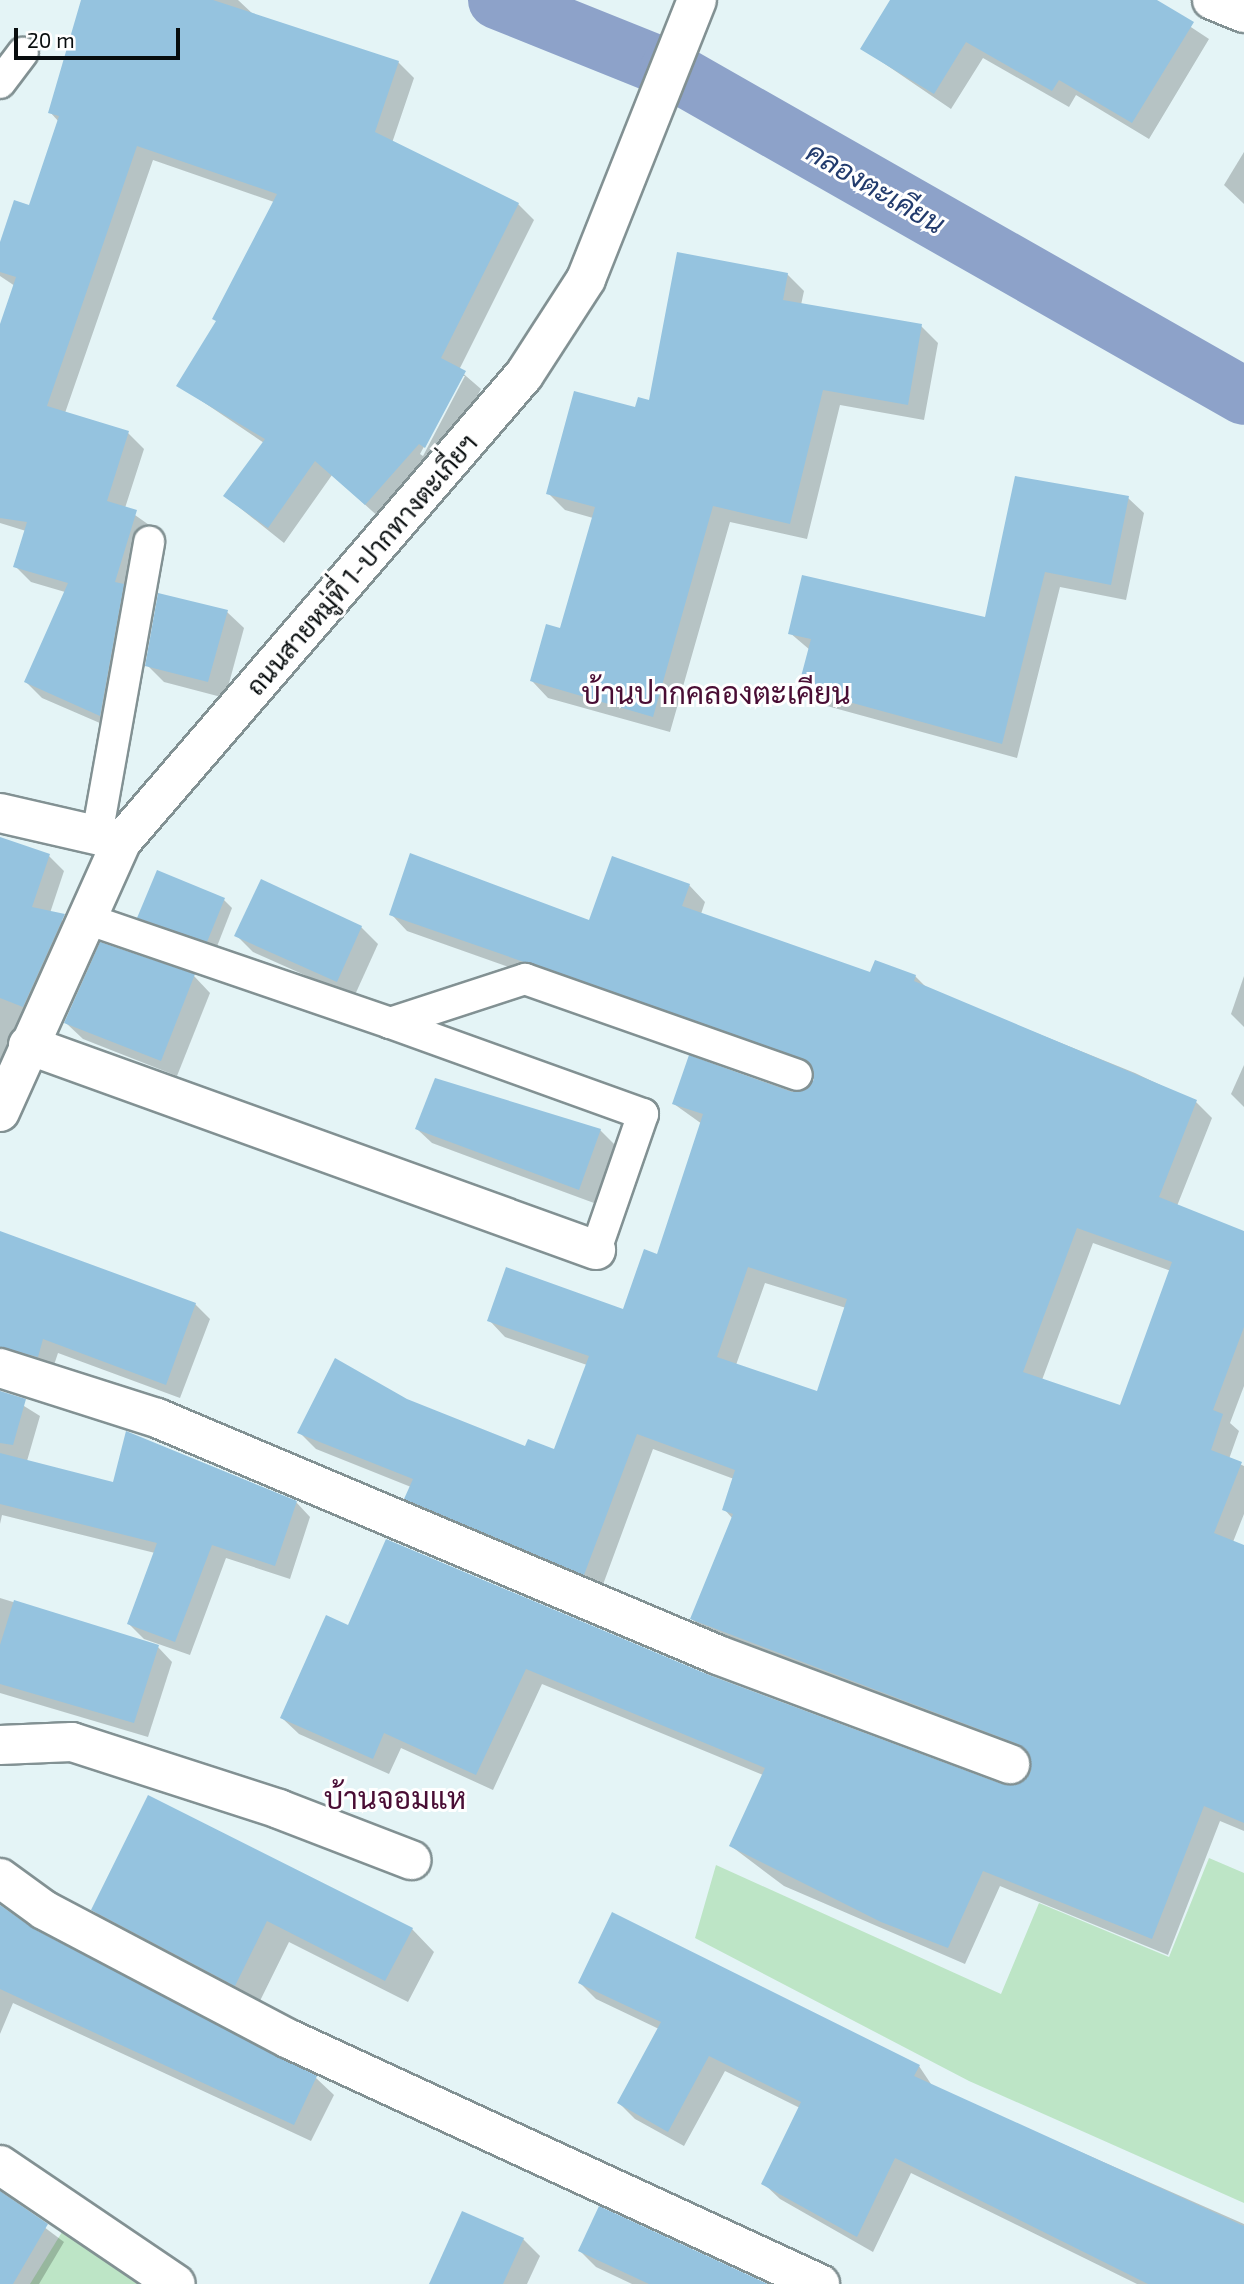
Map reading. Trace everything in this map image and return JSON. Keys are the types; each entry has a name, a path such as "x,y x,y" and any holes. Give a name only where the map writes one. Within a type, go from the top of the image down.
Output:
{"street":[{"name":"ถนนสายหมู่ที่ 1-ปากทางตะเกี่ยฯ","path":"0,1112 85,918 109,838 524,375 586,279 697,0"},
{"path":"1212,0 1244,13"},
{"path":"0,813 109,838"},
{"path":"28,1045 596,1251"},
{"path":"0,1367 157,1418 718,1656 1010,1764"},
{"path":"0,1745 72,1742 279,1809 411,1860"},
{"path":"0,1878 44,1910 289,2039 820,2284"},
{"path":"0,2165 176,2284"}],"lane":[{"path":"0,83 23,54"},
{"path":"109,838 149,541"},
{"path":"85,918 643,1114 596,1251"},
{"path":"390,1023 525,979 797,1075"}],"green space":[{"path":"1209,1858 1244,1873 1244,2203 969,2081 695,1938 716,1865 1001,1994 1039,1903 1169,1957"},
{"path":"67,2224 155,2284 30,2284"}],"building":[{"path":"81,0 213,0 399,61 375,132 519,203 441,358 466,371 425,448 419,444 365,505 315,461 268,528 223,496 265,439 176,386 216,321 212,319 277,194 137,146 47,406 129,431 107,501 137,510 115,582 124,584 100,716 24,682 68,583 13,567 27,522 0,518 0,324 16,277 0,272 0,242 14,200 29,205 59,116 48,113"},
{"path":"890,0 1157,0 1194,22 1132,123 1059,80 1052,91 966,42 934,94 860,49"},
{"path":"677,252 788,273 783,300 922,324 908,405 823,390 790,524 713,506 653,717 530,681 546,624 560,628 595,507 546,494 574,391 635,407 638,397 649,400"},
{"path":"1015,476 1129,496 1111,585 1045,572 1002,744 798,688 811,639 788,634 802,575 985,617"},
{"path":"158,593 228,610 208,682 145,666"},
{"path":"0,837 50,854 32,907 65,914 23,1007 0,998"},
{"path":"410,853 589,920 612,856 690,884 682,906 870,972 875,960 916,975 914,981 1197,1100 1159,1197 1244,1231 1244,1327 1213,1410 1223,1414 1211,1450 1242,1462 1214,1533 1244,1545 1244,1823 1204,1806 1152,1939 983,1871 948,1948 881,1922 729,1846 765,1768 526,1669 476,1775 384,1733 373,1759 280,1718 326,1615 348,1625 386,1539 709,1675 1002,1784 1023,1781 1031,1771 1027,1751 1018,1744 690,1619 733,1514 722,1510 735,1470 637,1434 584,1575 404,1499 413,1479 297,1433 335,1358 407,1399 525,1446 528,1439 554,1449 589,1356 487,1321 506,1267 623,1309 644,1249 657,1254 703,1114 672,1104 689,1055 792,1092 814,1080 803,1059 389,915","holes":["1077,1228 1172,1262 1120,1405 1023,1372","748,1267 847,1299 817,1391 717,1357"]},
{"path":"157,870 225,898 207,942 137,918"},
{"path":"261,879 362,926 337,982 234,936"},
{"path":"100,942 195,974 161,1061 64,1023"},
{"path":"435,1078 601,1129 579,1190 415,1129"},
{"path":"0,1231 196,1303 166,1385 43,1339 38,1357 0,1347"},
{"path":"0,1391 26,1399 13,1445 0,1443"},
{"path":"126,1431 297,1501 275,1566 212,1545 175,1642 127,1624 157,1543 0,1504 0,1453 113,1482"},
{"path":"14,1600 159,1645 134,1723 0,1684 0,1645"},
{"path":"148,1795 413,1928 385,1981 267,1921 235,1986 91,1910"},
{"path":"0,1905 34,1929 317,2076 294,2125 0,1989"},
{"path":"612,1912 920,2065 914,2076 1244,2226 1244,2284 1148,2284 895,2158 857,2237 761,2184 801,2102 709,2056 668,2132 617,2103 661,2022 578,1983"},
{"path":"0,2191 48,2224 13,2284 0,2284"},
{"path":"599,2206 768,2284 649,2284 578,2251"},
{"path":"462,2211 524,2238 503,2284 429,2284"}],"waterway":[{"name":"คลองตะเคียน","path":"497,0 669,69 1244,396"}],"district":[{"name":"บ้านปากคลองตะเคียน","path":"716,692"},
{"name":"บ้านจอมแห","path":"395,1797"}]}
